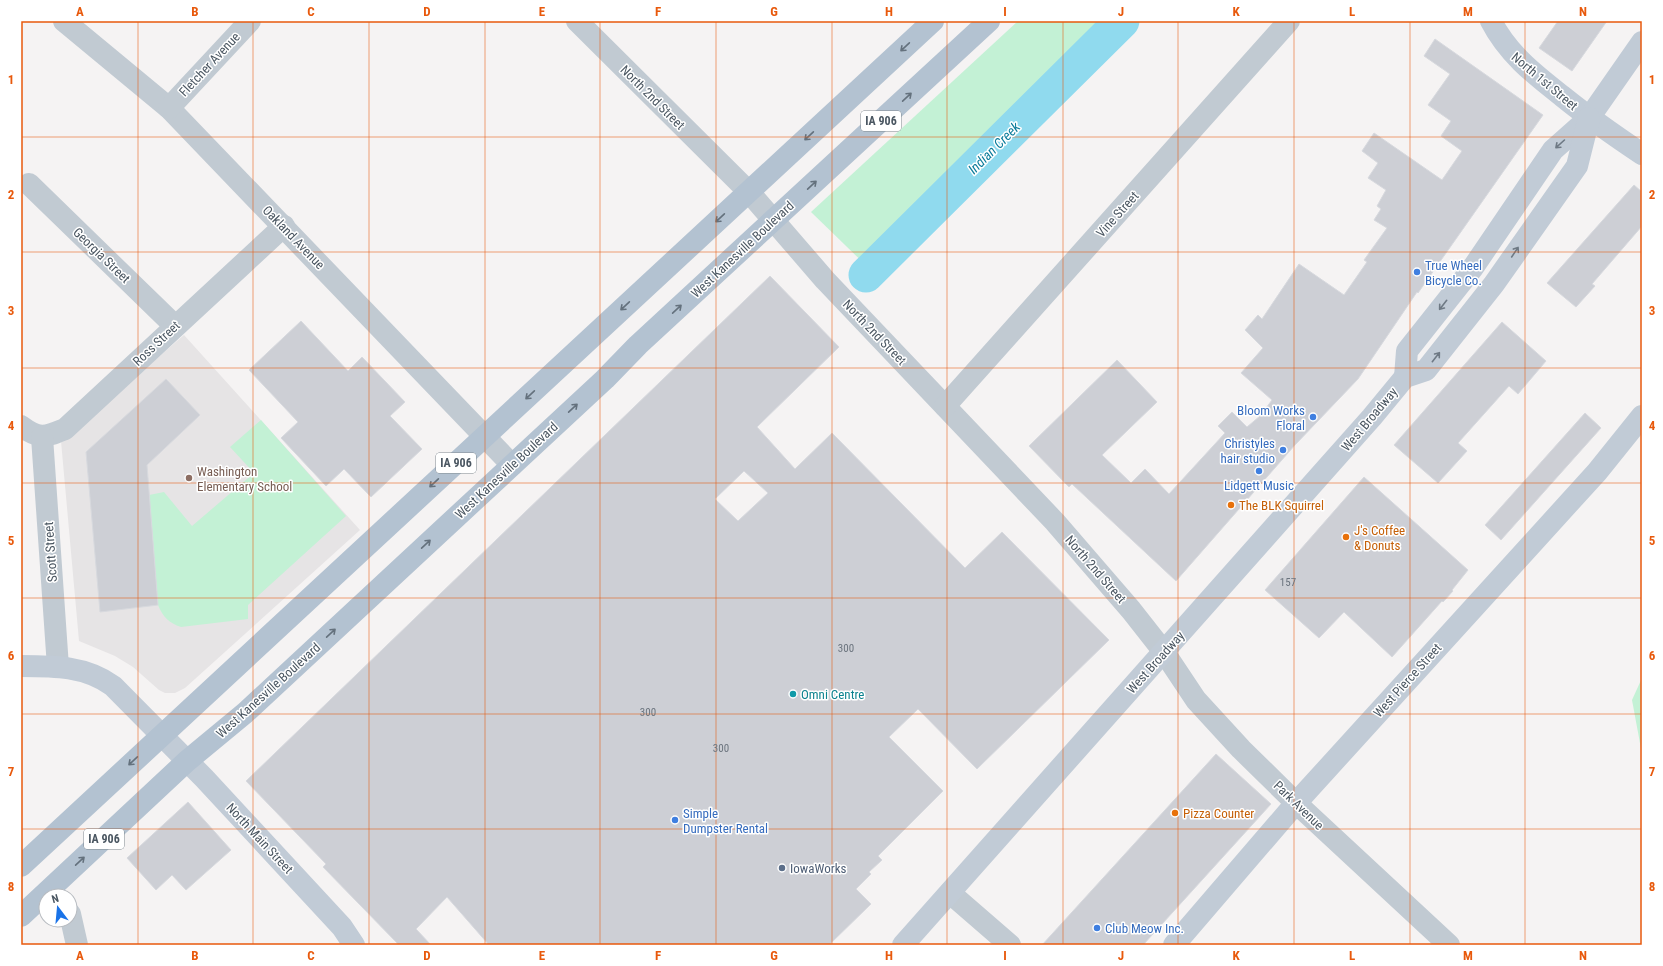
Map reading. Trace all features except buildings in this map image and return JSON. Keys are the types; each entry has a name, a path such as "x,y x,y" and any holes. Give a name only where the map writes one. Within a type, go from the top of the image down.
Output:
{"main road":[{"name":"IA 906","path":"21,866 934,21"},
{"name":"West Kanesville Boulevard","path":"60,888 187,761 245,713 989,21"},
{"name":"North 1st Street","path":"1491,21 1500,38 1515,57 1534,74 1590,118 1642,154"},
{"name":"West Broadway","path":"904,945 1372,418 1405,377 1426,370 1494,284 1577,166 1590,118 1642,42"},
{"name":"West Pierce Street","path":"1174,945 1296,803 1597,472 1642,416"},
{"name":"North Main Street","path":"21,666 58,667 82,670 104,679 124,695 300,881 342,927 354,945"},
{"name":"West Kanesville Boulevard","path":"21,916 38,904"}],"street":[{"name":"Oakland Avenue","path":"64,21 169,108 512,465"},
{"name":"Fletcher Avenue","path":"169,108 250,21"},
{"name":"North 2nd Street","path":"577,21 749,192 825,280 1055,522 1131,610 1164,652"},
{"name":"Vine Street","path":"945,406 1289,21"},
{"name":"Georgia Street","path":"29,184 175,326"},
{"name":"Ross Street","path":"42,437 65,429 284,226"},
{"path":"21,426 33,435 42,437"},
{"name":"Scott Street","path":"42,437 58,667"},
{"name":"Park Avenue","path":"1164,652 1196,700 1242,749 1296,803 1449,945"},
{"path":"950,893 1010,945"},
{"path":"73,928 77,945"}],"shaded area":[{"name":"Washington Elementary School","path":"184,335 360,530 185,688 175,693 165,693 159,690 133,667 115,656 79,641 61,441"}],"green space":[{"path":"1018,21 1125,21 879,278 811,212"},
{"path":"261,420 346,516 248,605 248,619 181,627 167,619 158,605 149,495 164,492 192,526 254,473 230,447"},
{"path":"1642,678 1642,754 1632,700"}],"waterway":[{"name":"Indian Creek","path":"866,275 1122,21"}],"place":[{"name":"True Wheel Bicycle Co.","path":"1417,272"},
{"name":"Bloom Works Floral","path":"1313,417"},
{"name":"Christyles hair studio","path":"1283,450"},
{"name":"Lidgett Music","path":"1259,471"},
{"name":"Washington Elementary School","path":"189,478"},
{"name":"The BLK Squirrel","path":"1231,505"},
{"name":"J's Coffee & Donuts","path":"1346,537"},
{"name":"Omni Centre","path":"793,694"},
{"name":"Pizza Counter","path":"1175,813"},
{"name":"Simple Dumpster Rental","path":"675,820"},
{"name":"IowaWorks","path":"782,868"},
{"name":"Club Meow Inc.","path":"1097,928"}]}
